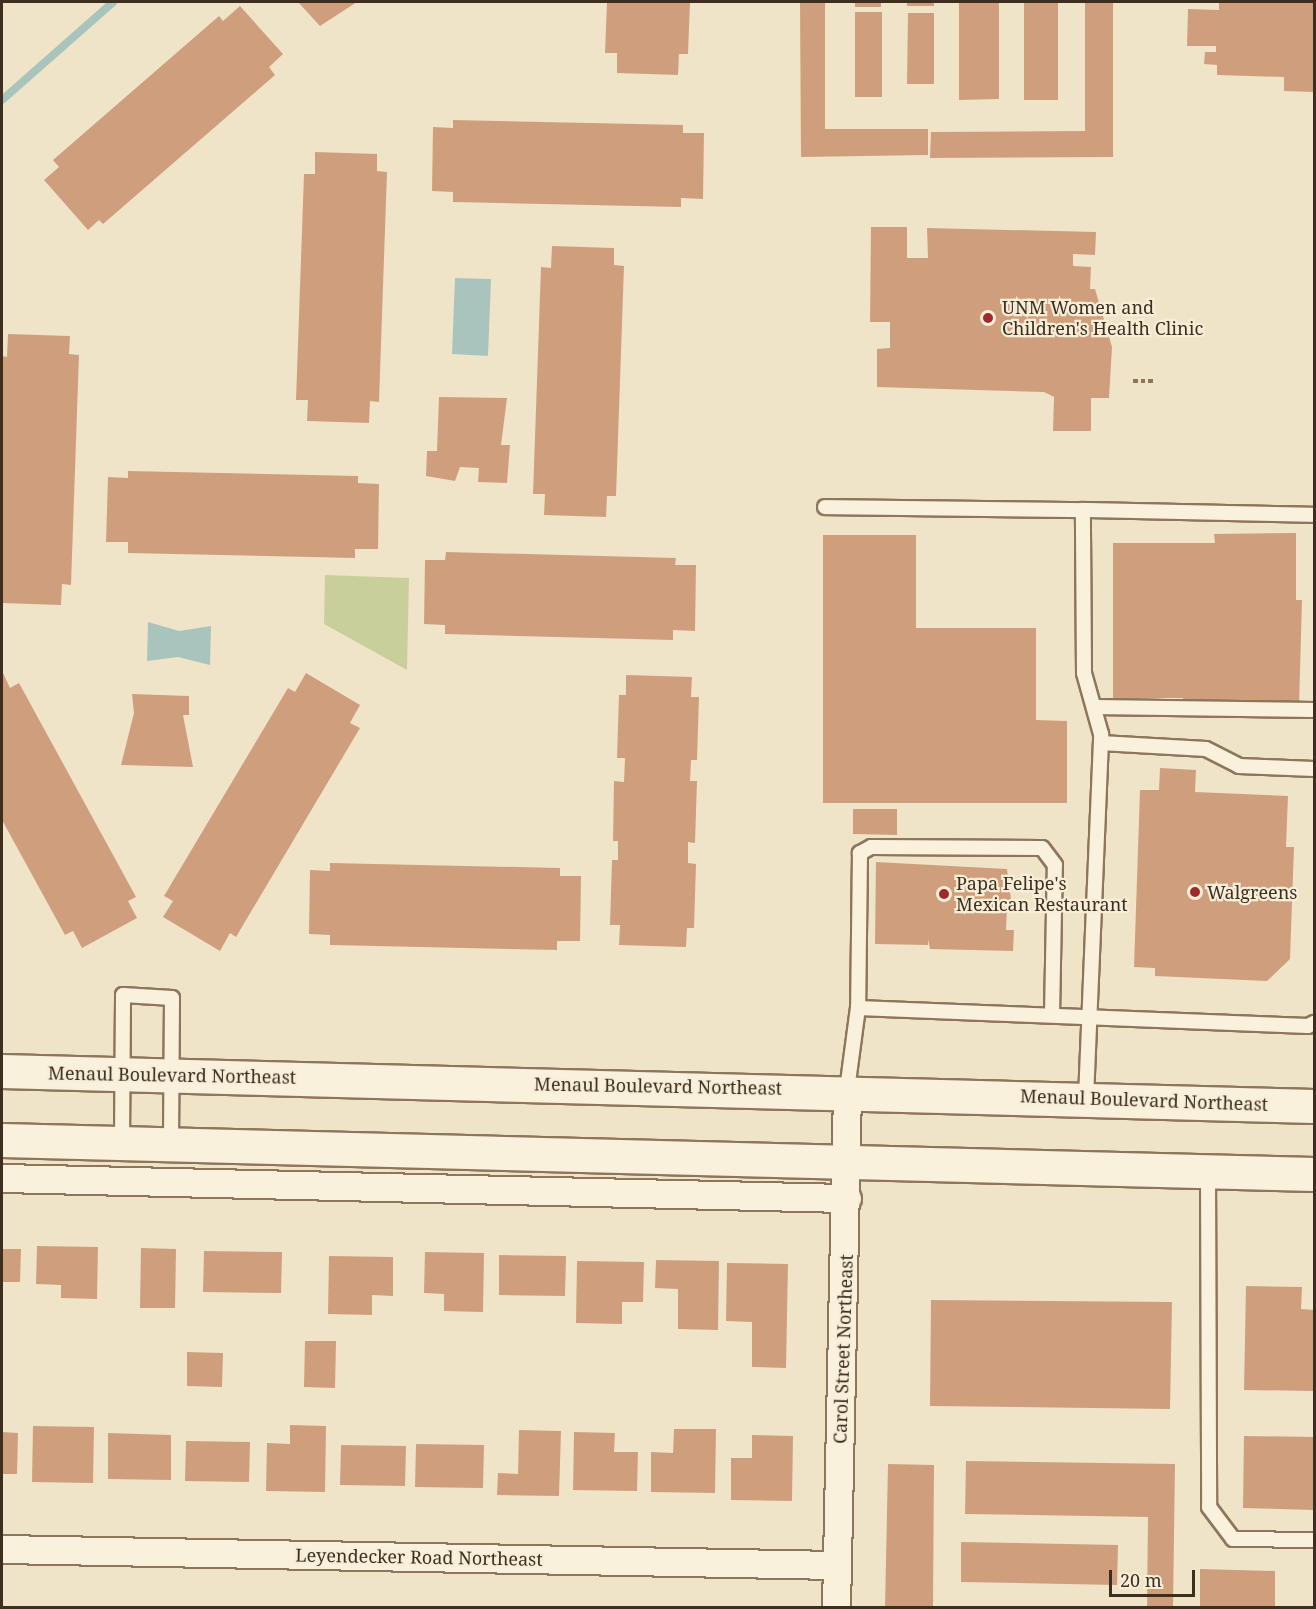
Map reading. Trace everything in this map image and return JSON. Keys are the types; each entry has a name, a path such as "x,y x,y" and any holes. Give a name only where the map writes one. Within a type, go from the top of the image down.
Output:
{"main road":[{"name":"Menaul Boulevard Northeast","path":"2,1071 847,1090 1314,1106"},
{"path":"2,1140 847,1160 1314,1174"}],"street":[{"name":"Carol Street Northeast","path":"836,1608 847,1198 847,1090"},
{"path":"2,1179 847,1198"},
{"name":"Leyendecker Road Northeast","path":"2,1549 837,1565"}],"lane":[{"path":"825,507 1314,515"},
{"path":"1083,510 1084,673 1101,743 1086,1098"},
{"path":"1094,707 1314,710"},
{"path":"1101,743 1206,749 1239,766 1314,769"},
{"path":"847,1090 858,1008 860,852 871,847 1042,848 1055,865 1052,1016"},
{"path":"122,1142 123,995 172,998 171,1144"},
{"path":"858,1008 1314,1023"},
{"path":"1208,1172 1209,1507 1233,1539 1314,1540"}],"path":[{"path":"1133,381 1156,381"}],"green space":[{"path":"325,575 409,578 407,670 324,624"}],"water":[{"path":"455,278 491,279 488,356 452,354"},
{"path":"148,622 179,631 211,626 210,665 178,657 147,661"}],"building":[{"path":"298,2 357,2 320,26"},
{"path":"607,2 690,2 688,54 679,54 678,75 617,73 617,53 605,53"},
{"path":"800,2 825,2 825,129 928,129 928,155 801,157"},
{"path":"855,2 881,2 881,7 855,7"},
{"path":"907,2 934,2 934,6 907,6"},
{"path":"959,2 999,2 999,99 959,100"},
{"path":"1024,2 1058,2 1058,100 1024,100"},
{"path":"1085,2 1113,2 1113,157 930,158 931,132 1085,131"},
{"path":"1219,2 1314,2 1314,92 1284,91 1284,77 1217,75 1217,65 1204,64 1205,52 1216,52 1216,46 1187,46 1188,9 1219,10"},
{"path":"240,6 283,54 269,67 275,75 103,224 99,220 88,230 44,180 59,167 53,160 219,16 223,21"},
{"path":"855,12 882,12 882,97 855,97"},
{"path":"908,13 934,13 934,84 907,84"},
{"path":"453,120 683,125 683,133 704,133 703,199 681,198 681,207 453,202 453,192 432,191 433,127 453,128"},
{"path":"315,152 377,154 377,171 387,172 379,402 370,401 369,423 307,421 308,400 296,400 304,174 315,174"},
{"path":"871,227 907,227 907,258 928,258 927,228 1096,232 1095,255 1073,254 1073,266 1091,267 1090,289 1095,289 1112,347 1109,398 1091,398 1091,431 1053,431 1054,397 1044,392 877,387 877,349 890,348 890,322 870,322"},
{"path":"552,246 614,248 614,265 624,266 616,496 607,496 606,517 544,515 545,494 533,494 541,267 551,268"},
{"path":"8,334 70,336 69,354 79,355 71,585 62,584 61,605 2,603 2,356 7,357"},
{"path":"439,397 507,398 501,445 510,445 507,483 478,482 479,468 460,467 455,481 426,476 427,451 437,451"},
{"path":"128,471 358,476 358,483 379,484 378,549 355,549 355,558 128,553 128,542 106,542 108,477 128,478"},
{"path":"1296,533 1296,600 1302,600 1299,707 1183,708 1183,698 1113,698 1113,543 1215,543 1214,534"},
{"path":"823,535 916,535 916,628 1036,628 1036,720 1067,721 1067,803 823,803"},
{"path":"446,552 676,558 675,565 696,565 695,631 673,630 673,640 445,634 445,625 424,624 425,560 445,560"},
{"path":"2,671 10,688 19,683 136,897 128,901 137,918 82,948 73,931 65,935 2,820"},
{"path":"306,673 360,705 350,723 360,728 236,937 230,933 220,951 163,917 173,901 164,896 288,688 295,692"},
{"path":"626,675 692,677 691,697 699,697 697,760 691,760 690,781 697,781 695,843 688,842 688,863 696,864 694,928 687,928 686,947 619,945 620,925 610,925 612,860 618,860 618,841 613,841 614,781 624,782 625,758 617,758 619,695 626,695"},
{"path":"132,694 189,696 189,715 183,715 193,767 121,765 134,713"},
{"path":"1160,768 1196,770 1195,792 1288,796 1286,847 1294,847 1290,959 1267,981 1155,976 1155,968 1134,967 1140,790 1159,790"},
{"path":"853,809 897,809 897,835 853,834"},
{"name":"Papa Felipe's Mexican Restaurant","path":"876,862 1007,869 1012,907 1007,907 1006,930 1014,930 1013,951 930,949 928,939 928,945 875,944"},
{"path":"330,863 560,868 560,876 581,876 580,941 557,941 557,950 330,945 330,935 309,934 310,870 330,871"},
{"path":"37,1246 98,1247 97,1299 61,1298 61,1285 36,1284"},
{"path":"141,1248 176,1249 175,1308 140,1308"},
{"path":"2,1249 21,1249 20,1282 2,1282"},
{"path":"204,1251 282,1252 281,1293 203,1292"},
{"path":"425,1252 484,1253 483,1312 444,1311 444,1294 424,1293"},
{"path":"499,1255 566,1256 565,1296 499,1295"},
{"path":"329,1256 393,1257 393,1296 372,1295 372,1315 328,1314"},
{"path":"656,1260 719,1261 718,1330 678,1329 678,1289 655,1288"},
{"path":"577,1261 644,1262 643,1302 622,1302 622,1324 576,1323"},
{"path":"727,1263 788,1264 786,1368 752,1367 752,1322 726,1321"},
{"path":"1246,1286 1302,1287 1301,1309 1314,1310 1314,1391 1244,1390"},
{"path":"931,1300 1172,1302 1170,1409 930,1406"},
{"path":"305,1341 336,1341 335,1388 304,1387"},
{"path":"187,1352 223,1353 222,1387 187,1386"},
{"path":"290,1425 326,1426 325,1492 266,1491 267,1443 290,1444"},
{"path":"33,1426 94,1427 93,1483 32,1482"},
{"path":"674,1429 716,1429 715,1493 651,1492 651,1452 673,1453"},
{"path":"519,1430 561,1431 559,1496 497,1495 498,1473 518,1474"},
{"path":"2,1432 18,1433 17,1474 2,1474"},
{"path":"574,1432 615,1433 614,1452 638,1452 637,1491 573,1490"},
{"path":"108,1433 171,1435 171,1480 108,1479"},
{"path":"752,1435 793,1436 792,1501 731,1500 731,1458 752,1458"},
{"path":"1244,1436 1314,1437 1314,1510 1243,1508"},
{"path":"186,1441 250,1442 249,1482 185,1481"},
{"path":"416,1444 484,1445 483,1488 415,1487"},
{"path":"341,1445 406,1446 405,1486 340,1485"},
{"path":"966,1461 1175,1464 1173,1608 1147,1608 1148,1517 965,1514"},
{"path":"888,1464 934,1465 933,1608 885,1608"},
{"path":"961,1542 1118,1545 1117,1585 961,1582"},
{"path":"1200,1569 1275,1571 1275,1608 1200,1608"}],"waterway":[{"path":"2,100 113,2"}],"place":[{"name":"UNM Women and Children's Health Clinic","path":"988,318"},
{"name":"Walgreens","path":"1195,892"},
{"name":"Papa Felipe's Mexican Restaurant","path":"944,894"}]}
